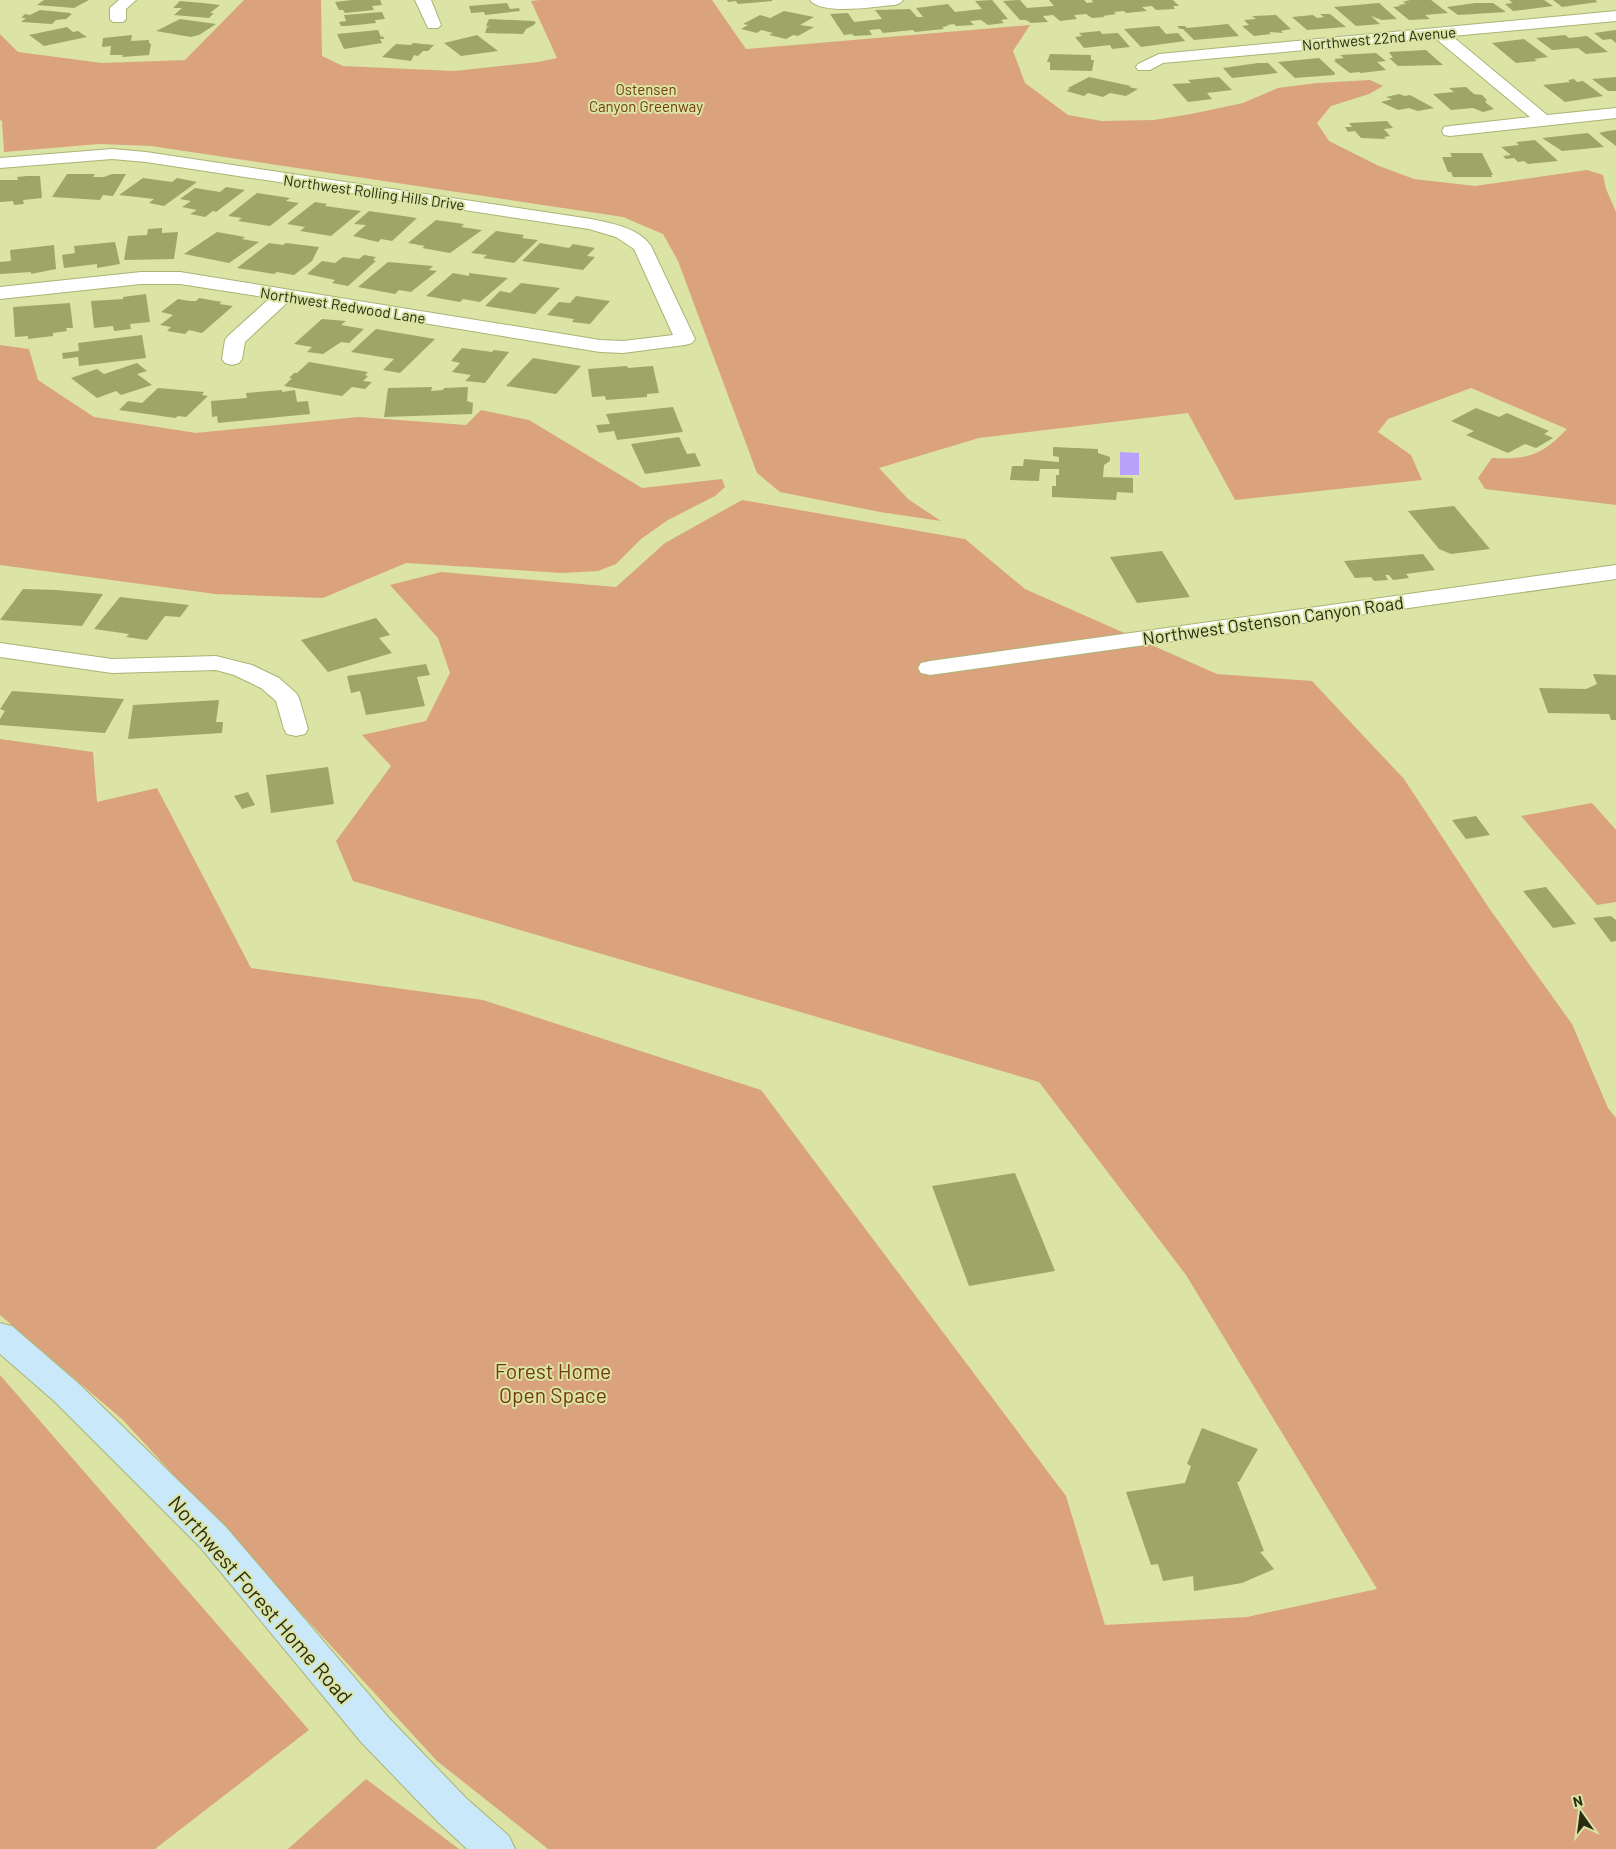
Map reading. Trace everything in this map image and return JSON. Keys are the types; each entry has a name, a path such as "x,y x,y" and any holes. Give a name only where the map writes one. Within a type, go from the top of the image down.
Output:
{"street":[{"path":"118,19 118,8 128,0"},
{"path":"423,0 433,25"},
{"path":"818,0 833,5 895,0"},
{"name":"Northwest 22nd Avenue","path":"1144,68 1159,59 1616,16"},
{"path":"1439,33 1544,121"},
{"path":"1450,131 1616,113"},
{"name":"Northwest Rolling Hills Drive","path":"0,163 112,154 592,224 622,233 642,246 685,338"},
{"name":"Northwest Redwood Lane","path":"0,293 161,277 600,346 623,347 685,338"},
{"path":"232,359 236,340 285,296"},
{"name":"Northwest Ostenson Canyon Road","path":"930,668 1616,572"},
{"path":"0,650 112,666 216,663 243,670 270,682 287,698 296,729"},
{"name":"Northwest Forest Home Road","path":"0,1334 66,1392 213,1538 375,1730 452,1810 495,1849"}],"green space":[{"name":"Ostensen Canyon Greenway","path":"244,0 321,0 322,56 343,66 454,71 538,62 557,58 531,1 540,0 712,0 746,49 1030,25 1013,51 1025,83 1068,115 1102,121 1154,120 1243,103 1278,88 1317,83 1370,80 1383,86 1369,94 1331,106 1317,123 1329,141 1379,166 1414,179 1475,186 1587,170 1603,175 1606,189 1616,212 1616,505 1485,489 1478,478 1492,458 1515,458 1534,454 1550,445 1567,429 1471,388 1388,419 1378,432 1411,455 1422,480 1235,500 1188,413 979,438 879,468 908,499 941,521 880,512 780,492 757,473 678,261 663,234 623,217 151,146 99,144 4,152 2,121 0,120 0,34 18,52 102,63 185,60"},
{"path":"0,345 29,349 38,380 94,417 196,433 359,417 466,425 481,410 529,420 642,488 722,479 725,487 715,496 668,520 641,539 616,564 598,571 563,573 406,563 323,598 215,594 0,565"},
{"name":"Forest Home Open Space","path":"742,500 965,539 1025,589 1217,674 1312,681 1404,779 1489,908 1572,1024 1608,1108 1616,1118 1616,1849 548,1849 437,1761 123,1420 0,1315 0,739 93,752 97,802 157,788 251,968 483,1000 761,1090 1066,1496 1105,1625 1247,1617 1377,1589 1186,1275 1039,1082 353,881 336,841 391,766 362,735 426,721 450,673 438,638 390,585 441,572 616,587 665,543"},
{"path":"1592,803 1616,830 1616,902 1597,905 1521,816"},
{"path":"0,1375 309,1730 155,1849 0,1849"},
{"path":"366,1779 459,1849 288,1849"}],"shaded area":[{"path":"1120,452 1139,453 1139,475 1120,475"}],"building":[{"path":"44,0 89,0 74,8 37,5"},
{"path":"380,0 382,5 372,6 374,10 345,13 343,10 339,10 335,2"},
{"path":"727,0 772,1 738,4 736,1 728,2"},
{"path":"992,0 1008,19 1001,20 1004,23 988,25 981,20 970,21 974,25 956,26 954,24 942,27 944,29 883,33 880,29 869,30 872,35 854,36 852,34 844,35 830,14 848,13 854,22 882,19 875,10 910,9 917,17 923,17 916,8 948,4 955,12 982,9 975,1"},
{"path":"1020,0 1027,8 1054,6 1049,0 1084,0 1087,3 1094,2 1091,0 1173,0 1179,6 1173,6 1175,9 1156,10 1152,6 1142,7 1147,11 1114,12 1116,14 1103,16 1105,17 1092,18 1086,14 1074,15 1077,19 1060,21 1053,15 1043,16 1048,22 1031,23 1026,20 1020,20 1003,1"},
{"path":"1431,0 1448,13 1425,15 1430,19 1409,20 1393,7 1406,4 1403,2"},
{"path":"1509,0 1544,0 1553,6 1513,11 1505,4 1513,3"},
{"path":"1553,0 1595,0 1598,2 1562,7"},
{"path":"180,1 220,5 210,13 214,13 209,18 174,15 182,8 173,8"},
{"path":"507,3 510,9 519,8 520,11 485,15 484,12 471,13 469,6"},
{"path":"1379,3 1397,19 1382,20 1371,16 1380,24 1356,26 1334,7"},
{"path":"1475,3 1493,3 1506,12 1458,15 1447,7"},
{"path":"40,10 72,14 66,19 56,20 52,24 21,22 26,18 21,18 25,14 30,15"},
{"path":"784,11 814,17 800,25 814,27 798,36 793,35 786,39 769,35 773,33 761,30 757,33 741,29 748,25 743,24 760,15 770,18"},
{"path":"382,12 385,19 375,20 376,23 341,26 339,22 346,21 344,15"},
{"path":"1320,14 1330,14 1346,27 1307,30 1292,17 1313,15 1317,18 1324,17"},
{"path":"1276,15 1291,29 1281,31 1283,33 1269,32 1271,34 1254,36 1242,26 1249,25 1244,20 1256,19 1252,16"},
{"path":"180,19 216,24 199,35 191,37 156,31"},
{"path":"489,19 536,22 526,29 523,34 485,33 487,27 490,26 486,26"},
{"path":"1228,24 1239,36 1194,40 1177,26 1185,26 1187,28"},
{"path":"1159,26 1166,34 1178,33 1185,41 1141,47 1124,29"},
{"path":"67,27 73,32 78,31 87,37 44,46 29,35"},
{"path":"378,30 384,39 380,39 382,43 344,49 337,34"},
{"path":"1616,30 1616,43 1611,39 1603,40 1594,33"},
{"path":"1100,31 1102,34 1118,33 1130,47 1112,49 1110,45 1084,48 1075,37 1082,36 1079,33"},
{"path":"132,35 131,41 149,40 151,44 149,55 122,57 123,55 110,55 111,46 102,47 103,38"},
{"path":"477,35 498,51 461,56 444,43"},
{"path":"1565,35 1569,38 1587,36 1608,52 1586,54 1578,48 1552,50 1536,38"},
{"path":"1524,39 1548,57 1534,59 1537,61 1516,63 1492,43"},
{"path":"413,43 434,45 428,51 423,51 418,56 414,55 411,61 382,57 396,44 411,45"},
{"path":"1426,50 1443,65 1398,66 1389,58 1393,58 1389,52"},
{"path":"1376,53 1386,61 1377,62 1386,70 1350,73 1334,61 1336,61 1334,59 1344,58 1340,55"},
{"path":"1050,54 1091,55 1091,60 1094,60 1092,71 1050,70 1050,62 1047,62"},
{"path":"1319,58 1335,73 1334,75 1295,78 1278,62"},
{"path":"1268,63 1278,73 1232,78 1223,68"},
{"path":"1089,77 1138,89 1126,96 1110,93 1103,97 1088,93 1084,96 1066,91 1070,89 1068,88"},
{"path":"1219,77 1232,90 1207,93 1212,99 1188,102 1172,84 1191,83 1188,80"},
{"path":"1616,77 1616,91 1608,91 1592,79"},
{"path":"1574,79 1577,82 1583,81 1603,96 1565,102 1543,85 1570,82 1568,80"},
{"path":"1466,87 1474,94 1482,95 1487,100 1485,102 1494,109 1483,112 1473,108 1451,110 1433,94 1454,92 1449,88"},
{"path":"1399,94 1410,95 1434,108 1418,111 1409,108 1398,110 1381,102 1392,99 1386,97"},
{"path":"1387,121 1393,128 1384,129 1390,136 1384,137 1386,139 1361,138 1355,131 1348,132 1345,127 1352,127 1349,123"},
{"path":"1616,130 1616,146 1599,133 1607,131"},
{"path":"1588,133 1604,147 1562,151 1542,138"},
{"path":"1535,140 1558,161 1528,164 1524,161 1518,162 1514,158 1506,159 1503,156 1511,155 1501,147 1519,145 1516,142"},
{"path":"1450,153 1482,153 1493,175 1491,175 1492,177 1453,177 1451,172 1448,172 1442,157 1452,157"},
{"path":"67,174 95,174 93,177 104,177 112,174 126,174 113,196 103,195 100,200 52,197"},
{"path":"40,176 42,198 23,200 24,204 14,205 13,201 0,202 0,180 18,180 17,177"},
{"path":"143,178 172,182 177,178 197,182 164,206 149,203 154,199 119,195"},
{"path":"226,187 245,190 216,212 213,211 205,217 190,214 197,210 182,207 191,201 180,199 195,188 220,192"},
{"path":"257,193 290,198 286,201 299,203 270,226 238,221 242,218 228,216"},
{"path":"315,202 327,204 325,206 361,211 331,236 300,231 305,227 287,224"},
{"path":"369,211 417,218 392,241 381,239 378,242 353,236 366,225 354,224"},
{"path":"436,220 464,224 461,227 482,230 450,253 422,248 425,246 408,243"},
{"path":"162,228 162,233 178,232 174,259 124,260 128,236 147,235 148,229"},
{"path":"496,231 524,235 522,238 538,240 514,263 483,258 487,255 471,253"},
{"path":"217,232 245,237 242,239 259,242 229,263 184,254"},
{"path":"115,242 120,264 97,268 97,264 64,268 62,255 75,253 74,246"},
{"path":"269,243 319,247 312,261 294,275 237,268"},
{"path":"540,243 569,248 573,244 595,248 587,256 595,257 583,270 522,261"},
{"path":"54,245 56,269 31,274 31,272 0,274 0,262 11,261 10,250"},
{"path":"364,255 376,257 373,260 376,261 348,286 332,283 335,280 307,274 322,261 335,263 343,257 359,259"},
{"path":"388,262 433,266 429,270 437,271 411,292 399,290 395,294 358,287"},
{"path":"453,273 469,276 469,273 508,278 480,302 463,299 460,302 426,296"},
{"path":"521,283 560,288 535,314 485,306 500,291 510,293"},
{"path":"146,294 150,322 130,324 131,329 114,331 113,326 94,328 91,301 123,299 123,297"},
{"path":"576,296 610,301 590,324 572,322 574,319 547,315 559,302 570,303"},
{"path":"199,298 233,306 202,333 189,330 185,334 167,331 171,327 160,325 173,315 161,312 178,299 196,301"},
{"path":"70,303 73,328 66,328 67,331 53,333 53,336 28,339 28,336 15,337 13,307"},
{"path":"322,319 346,321 341,325 364,329 349,343 341,342 323,354 307,352 312,347 294,344"},
{"path":"376,329 435,339 400,373 383,370 394,359 351,352"},
{"path":"142,335 146,358 79,366 78,357 63,359 62,353 79,351 78,343"},
{"path":"462,348 509,352 485,383 465,381 471,375 452,372 460,363 451,361"},
{"path":"533,358 581,366 556,394 506,386"},
{"path":"309,362 368,372 365,375 368,376 363,381 372,382 365,389 352,387 342,396 284,386 294,373 297,373"},
{"path":"137,363 147,371 137,374 152,385 121,395 116,391 97,398 71,378 97,369 104,374"},
{"path":"627,366 628,368 653,366 659,393 647,394 647,397 606,400 605,396 592,397 588,369"},
{"path":"432,387 431,391 443,390 444,388 468,387 467,401 473,403 472,414 384,417 388,388"},
{"path":"158,388 204,392 202,395 208,396 186,417 178,416 175,418 119,410 128,401 142,403"},
{"path":"282,390 282,392 295,390 297,402 308,401 310,414 218,423 217,416 212,417 211,401 247,398 246,393"},
{"path":"673,407 683,432 617,440 614,431 599,433 596,425 610,424 606,414"},
{"path":"1476,408 1499,417 1507,413 1549,431 1544,434 1553,438 1536,448 1525,444 1508,453 1466,435 1474,431 1451,421"},
{"path":"679,437 687,454 695,453 701,466 645,474 631,444"},
{"path":"1053,447 1098,449 1098,453 1110,457 1110,461 1104,465 1103,477 1133,478 1133,493 1117,492 1116,500 1052,497 1052,486 1056,486 1056,475 1059,475 1059,469 1040,469 1039,481 1010,480 1012,466 1023,466 1024,459 1059,462 1059,457 1053,456"},
{"path":"1454,506 1490,549 1451,554 1439,549 1408,511"},
{"path":"1162,551 1190,597 1137,603 1110,557"},
{"path":"1423,554 1435,570 1406,574 1409,578 1393,580 1389,575 1385,575 1388,580 1374,581 1371,577 1355,578 1344,561"},
{"path":"23,589 103,594 82,626 0,620"},
{"path":"120,597 189,605 180,617 165,616 147,640 126,637 129,634 94,629"},
{"path":"376,618 390,635 379,638 392,653 328,672 301,640"},
{"path":"426,664 430,675 417,677 425,706 366,715 360,691 351,693 347,676"},
{"path":"1593,674 1616,675 1616,720 1611,720 1609,714 1548,713 1539,688 1586,689 1597,684"},
{"path":"12,691 124,699 105,733 0,725 0,719 5,711 0,709"},
{"path":"219,700 216,722 223,722 222,733 128,739 133,705"},
{"path":"328,767 334,804 271,813 266,775"},
{"path":"248,792 255,805 242,809 234,796"},
{"path":"1476,816 1490,835 1466,839 1452,820"},
{"path":"1546,887 1576,924 1553,928 1523,891"},
{"path":"1611,916 1616,920 1616,941 1611,942 1593,918"},
{"path":"1015,1173 1055,1271 969,1286 932,1186"},
{"path":"1202,1428 1258,1449 1239,1482 1237,1482 1264,1551 1260,1552 1274,1569 1242,1583 1194,1591 1193,1576 1163,1581 1158,1564 1151,1565 1126,1492 1185,1483 1191,1466 1187,1464"}]}
